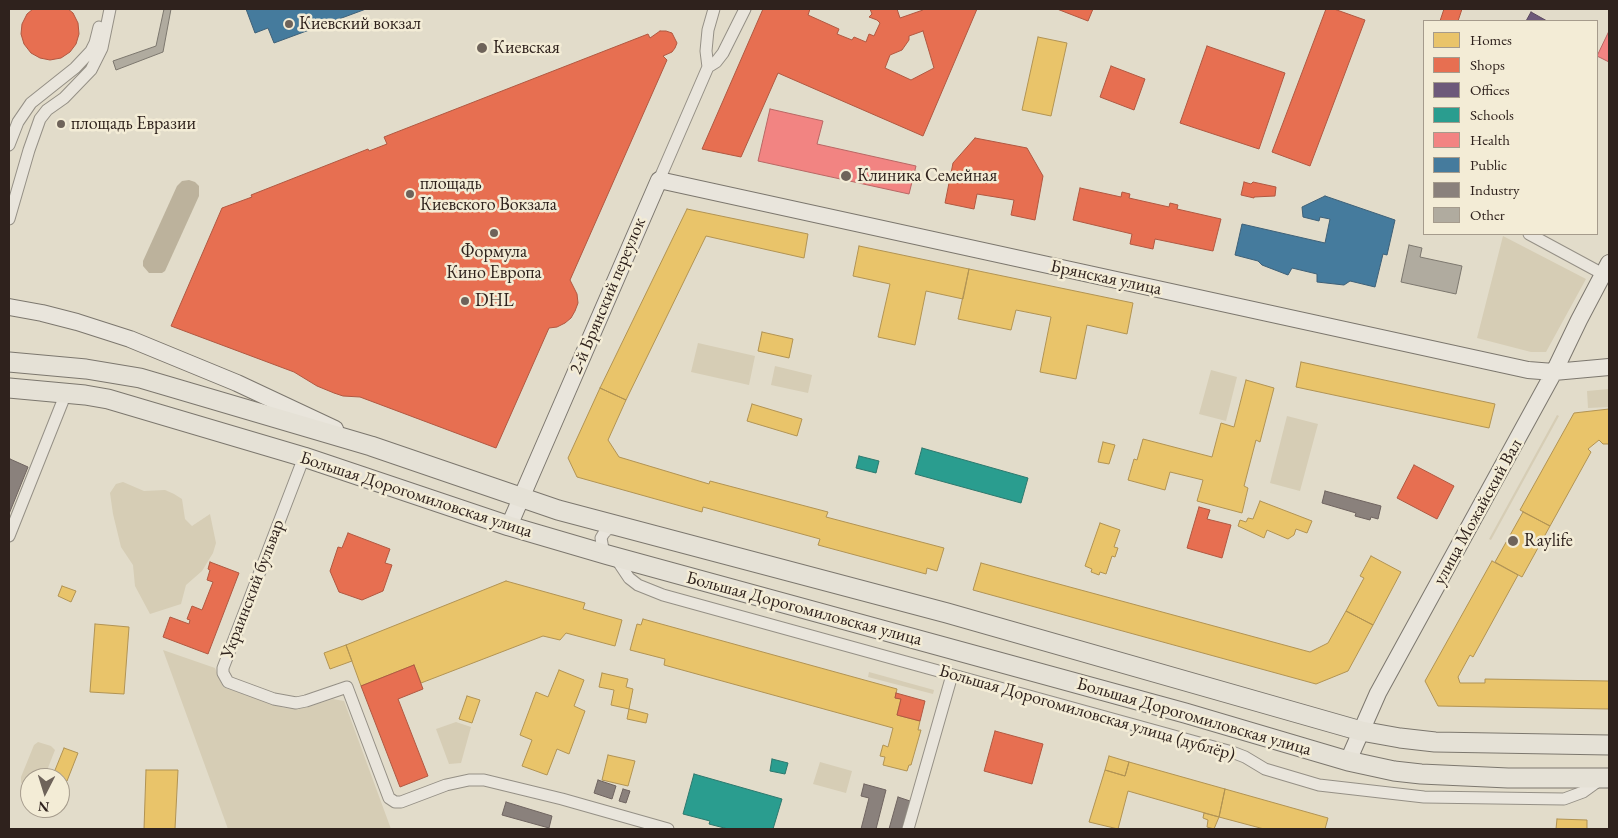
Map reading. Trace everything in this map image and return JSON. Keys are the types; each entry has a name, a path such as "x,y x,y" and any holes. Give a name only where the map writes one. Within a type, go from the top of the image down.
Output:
{"main road":[{"name":"Большая Дорогомиловская улица","path":"9,362 86,369 140,378 371,446 520,498 621,528 947,612 1361,731 1435,742 1609,745"},
{"name":"Большая Дорогомиловская улица","path":"9,388 108,399 304,457 509,526 611,556 1185,713 1348,761 1394,771 1421,774 1508,778 1607,779"}],"street":[{"path":"9,145 18,122 31,103 75,68 91,51 95,44 103,9"},
{"path":"9,219 35,130 40,119 47,110 64,98 91,70 102,48 110,9"},
{"name":"2-й Брянский переулок","path":"509,526 708,67 706,52 708,30 714,9"},
{"path":"737,9 739,16 737,23"},
{"name":"2-й Брянский переулок","path":"708,67 716,62 722,53 745,9"},
{"name":"Брянская улица","path":"659,180 1528,370 1554,372 1609,367"},
{"path":"1531,235 1606,268"},
{"name":"улица Можайский Вал","path":"1348,761 1378,693 1554,372 1606,268"},
{"path":"9,307 68,320 130,339 236,382 371,446"},
{"path":"9,536 66,393"},
{"name":"Украинский бульвар","path":"304,457 226,659 223,673 228,682 274,699 288,702 306,701 347,687 389,798 395,802 402,802 446,785 469,780 484,780 562,799 668,829"},
{"path":"611,556 603,549 601,538 608,529 621,528"},
{"name":"Большая Дорогомиловская улица (дублёр)","path":"611,556 629,578 648,591 1232,752 1265,769 1320,786 1424,797 1564,799 1583,792 1607,779"},
{"path":"908,829 952,675"}],"shaded area":[{"path":"189,180 199,186 199,196 165,271 162,273 149,273 143,266 143,261 177,186 182,181"},
{"path":"1503,236 1586,279 1546,352 1531,352 1477,338"},
{"path":"698,343 755,356 749,385 691,372"},
{"path":"775,366 812,375 808,393 771,385"},
{"path":"1211,370 1237,377 1226,421 1199,414"},
{"path":"1609,389 1609,407 1588,408 1587,391"},
{"path":"1557,415 1559,416 1491,540 1489,539"},
{"path":"1287,416 1318,424 1300,491 1270,483"},
{"path":"123,482 144,491 165,490 182,499 185,519 192,526 210,514 216,543 213,553 202,571 186,585 181,604 150,614 135,586 133,565 121,547 110,493 116,484"},
{"path":"163,650 215,668 223,687 284,708 297,709 308,707 333,699 344,701 391,829 228,829"},
{"path":"869,672 934,690 933,694 868,677"},
{"path":"456,722 471,727 461,763 449,764 436,729"},
{"path":"38,742 51,746 55,750 48,768 25,768 34,745"},
{"path":"820,762 852,771 846,793 813,784"}],"building: Homes":[{"path":"1038,37 1067,43 1051,116 1022,110"},
{"path":"687,209 808,234 804,258 706,236 626,400 600,388"},
{"path":"859,246 969,269 963,299 926,291 915,345 878,337 890,284 853,276"},
{"path":"969,269 1133,303 1127,334 1087,325 1076,379 1040,372 1051,317 1016,310 1011,330 958,319"},
{"path":"762,332 793,339 789,358 758,351"},
{"path":"1301,362 1495,404 1489,428 1296,387"},
{"path":"1246,380 1274,388 1260,442 1256,440 1244,486 1248,488 1242,513 1197,501 1203,480 1170,472 1165,490 1128,480 1134,459 1137,460 1143,439 1212,457 1221,423 1234,427"},
{"path":"600,388 626,400 608,440 619,457 709,484 710,481 828,512 826,517 944,548 937,571 927,568 926,574 818,545 820,539 703,507 702,512 577,477 568,458"},
{"path":"752,404 802,419 797,436 747,421"},
{"path":"1609,409 1609,444 1603,444 1599,440 1588,449 1591,452 1550,526 1520,510 1574,413"},
{"path":"1103,442 1115,445 1109,464 1098,462"},
{"path":"1260,501 1312,521 1307,533 1296,529 1294,535 1288,539 1267,530 1264,538 1238,526 1240,520 1246,522 1248,518 1253,519"},
{"path":"1523,512 1550,526 1522,577 1495,562"},
{"path":"1100,523 1120,530 1114,547 1118,548 1115,557 1112,556 1106,574 1100,572 1099,575 1091,572 1092,569 1085,566"},
{"path":"1371,556 1401,572 1373,625 1346,611 1364,578 1360,576"},
{"path":"1492,561 1518,575 1473,657 1470,655 1458,677 1460,683 1485,683 1485,679 1609,681 1609,709 1438,706 1425,681"},
{"path":"981,563 1310,652 1328,643 1346,611 1373,625 1348,671 1316,684 973,590"},
{"path":"506,581 585,603 583,609 622,620 615,646 566,633 560,640 543,636 421,683 414,665 361,686 346,645"},
{"path":"62,586 76,591 71,602 58,596"},
{"path":"643,619 897,689 895,698 901,699 897,715 920,721 918,730 921,730 911,765 909,765 907,771 883,765 885,757 880,756 883,745 888,747 893,728 664,665 665,659 630,650 637,624 641,625"},
{"path":"95,624 129,627 124,694 90,692"},
{"path":"346,645 352,661 330,669 324,653"},
{"path":"559,670 584,680 574,706 585,711 569,754 557,749 547,775 522,766 532,740 520,735 536,692 548,697"},
{"path":"602,673 628,679 626,687 633,689 629,709 611,705 614,690 599,687"},
{"path":"467,696 480,700 472,723 459,719"},
{"path":"629,709 648,714 646,723 627,719"},
{"path":"64,748 78,753 70,773 70,768 56,768"},
{"path":"608,755 635,761 628,786 602,780"},
{"path":"1109,756 1129,762 1125,776 1105,770"},
{"path":"1129,762 1225,789 1219,817 1128,791 1118,829 1089,822 1105,770 1125,776"},
{"path":"146,770 178,770 175,829 144,829"},
{"path":"1225,789 1328,818 1325,829 1264,829 1219,817"},
{"path":"1204,813 1219,817 1214,829 1207,827 1208,820 1203,818"},
{"path":"1557,819 1587,820 1587,829 1556,829"}],"building: Shops":[{"path":"33,9 68,9 73,13 78,23 79,34 76,44 70,52 61,58 50,60 40,58 31,53 24,44 21,34 22,24 27,14"},
{"path":"763,9 810,9 808,15 839,29 837,34 852,40 854,37 866,42 869,34 874,36 880,23 869,17 872,14 870,9 897,9 900,18 922,9 977,9 923,136 778,73 741,157 702,149","holes":["923,31 934,68 911,80 885,68 890,55 902,50 909,40 909,36"]},
{"path":"1057,9 1093,9 1088,21"},
{"path":"1326,9 1334,9 1365,20 1310,166 1272,152"},
{"path":"1444,9 1462,9 1458,20 1440,20"},
{"path":"660,31 672,33 677,43 672,52 663,56 667,60 570,280 577,294 578,303 575,311 565,323 549,328 496,448 360,397 343,396 334,393 317,386 294,372 171,326 222,208 368,149 369,151 387,144 384,137 648,34 650,38"},
{"path":"1207,46 1285,73 1259,149 1180,123"},
{"path":"1111,66 1145,79 1134,110 1100,97"},
{"path":"975,138 1027,148 1043,176 1035,220 1011,215 1014,200 977,194 974,209 945,203 953,163"},
{"path":"1244,182 1276,187 1275,196 1254,198 1241,195"},
{"path":"1080,188 1121,197 1122,192 1130,194 1129,198 1169,207 1170,203 1178,205 1177,209 1221,219 1213,251 1155,239 1153,249 1130,244 1132,234 1073,220"},
{"path":"1414,465 1454,486 1437,519 1397,498"},
{"path":"1199,507 1210,510 1207,519 1231,525 1222,558 1187,548"},
{"path":"348,533 390,549 385,563 392,565 383,591 362,600 339,592 330,571 338,547 342,548"},
{"path":"210,562 239,573 208,654 163,637 170,617 189,624 190,620 187,619 192,606 202,610 213,582 207,580"},
{"path":"414,665 423,689 398,699 428,776 400,787 361,686"},
{"path":"896,693 925,701 920,721 897,715 901,699 895,698"},
{"path":"995,731 1043,744 1032,784 984,771"}],"building: Offices":[{"path":"1531,12 1545,20 1527,20"}],"building: Schools":[{"path":"922,448 1028,478 1021,503 915,474"},
{"path":"859,456 879,461 876,473 856,468"},
{"path":"772,759 788,763 785,774 770,771"},
{"path":"694,774 782,799 773,829 728,829 709,824 710,821 683,814"}],"building: Health":[{"path":"1609,31 1609,62 1598,56"},
{"path":"770,109 823,121 817,144 916,166 909,194 758,161"}],"building: Public":[{"name":"Киевский вокзал","path":"246,9 366,9 274,43 268,28 255,33"},
{"path":"1325,196 1395,220 1387,255 1383,254 1375,287 1350,281 1344,285 1317,282 1317,274 1292,268 1288,275 1262,265 1258,261 1235,255 1242,224 1325,243 1330,219 1320,217 1319,221 1303,217 1302,207"}],"building: Industry":[{"path":"10,459 28,467 9,514 9,462"},
{"path":"1325,491 1381,506 1378,519 1371,517 1370,520 1355,516 1356,513 1322,503"},
{"path":"598,780 616,786 612,799 594,793"},
{"path":"864,784 886,790 876,829 861,829 869,798 861,796"},
{"path":"623,789 630,791 626,803 619,801"},
{"path":"898,797 910,801 902,829 889,829"},
{"path":"506,802 552,816 549,828 502,815"}],"building: Other":[{"path":"164,9 171,9 163,52 116,70 113,61 156,46"},
{"path":"1409,245 1422,248 1420,257 1462,266 1456,294 1401,282"}],"place":[{"name":"Киевский вокзал","path":"289,24"},
{"name":"Киевская","path":"482,48"},
{"name":"площадь Евразии","path":"61,124"},
{"name":"Клиника Семейная","path":"846,176"},
{"name":"площадь Киевского Вокзала","path":"410,194"},
{"name":"Формула Кино Европа","path":"494,233"},
{"name":"DHL","path":"465,301"},
{"name":"Raylife","path":"1513,541"}]}
